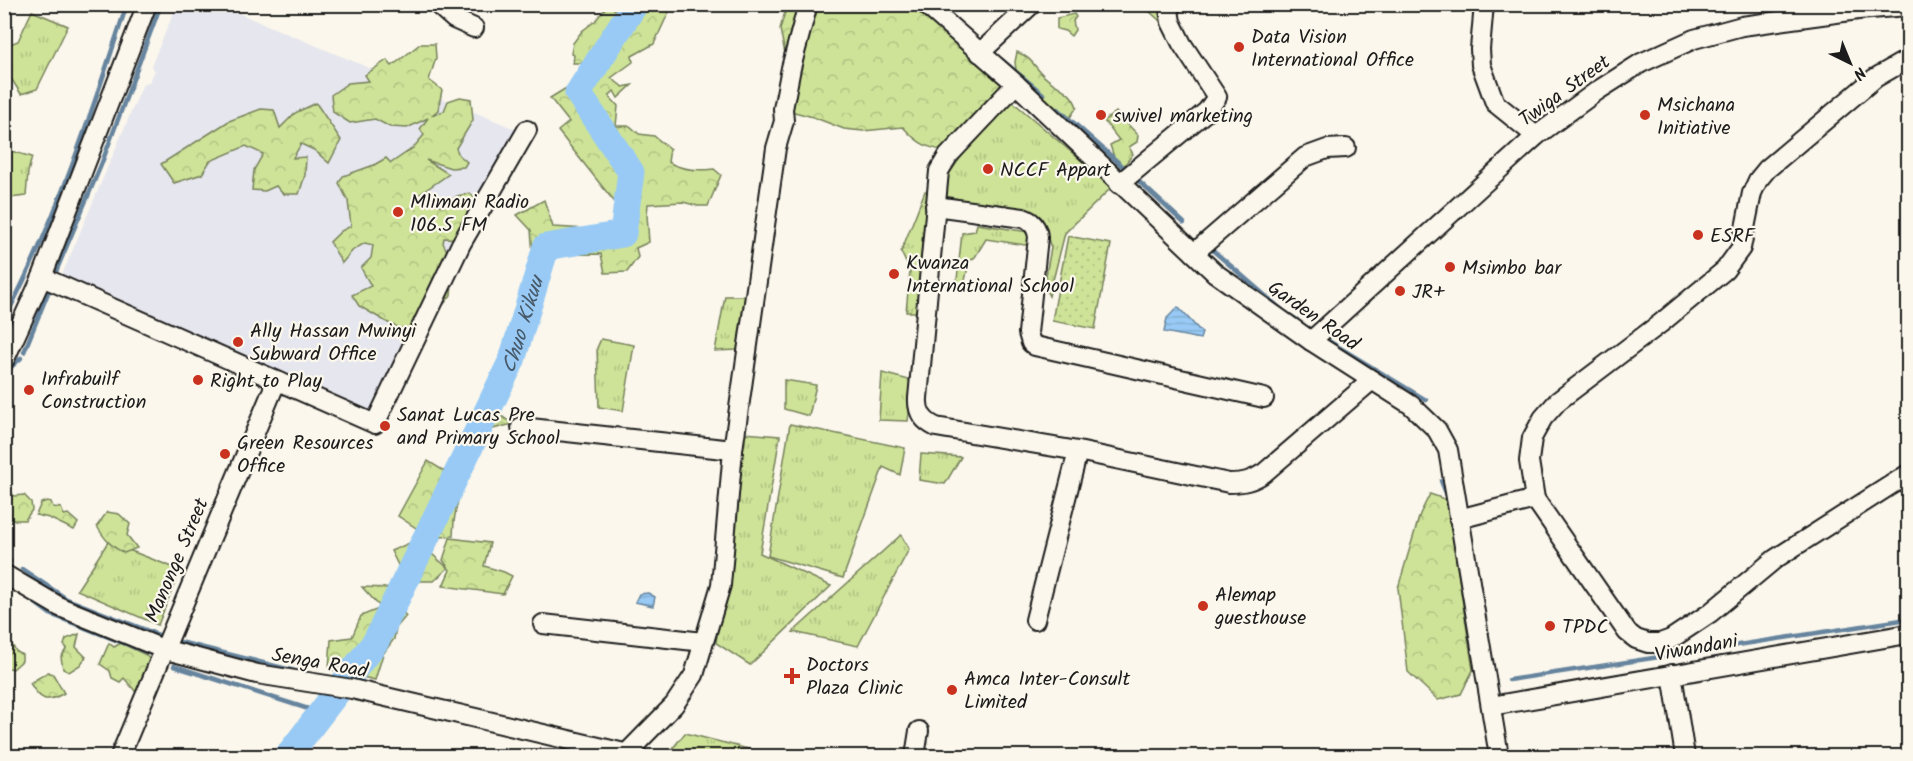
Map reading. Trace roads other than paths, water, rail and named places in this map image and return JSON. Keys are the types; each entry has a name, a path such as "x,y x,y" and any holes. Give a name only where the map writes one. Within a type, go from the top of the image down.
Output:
{"street":[{"path":"4,361 42,277 147,4"},
{"path":"437,4 454,19 474,28"},
{"path":"631,756 674,705 694,675 721,585 733,450 776,148 784,121 783,109 791,68 808,4"},
{"name":"Garden Road","path":"925,4 1016,84 1215,273 1311,341 1411,405 1437,430 1448,450 1499,756"},
{"path":"980,53 1032,4"},
{"path":"1119,184 1207,111 1216,97 1182,44 1171,22 1168,4"},
{"path":"1484,4 1481,65 1495,103 1536,136"},
{"name":"Twiga Street","path":"1311,341 1536,136 1597,91 1641,63 1694,39 1742,26 1858,7 1908,6"},
{"path":"1908,59 1875,78 1767,169 1758,180 1752,194 1741,248 1725,270 1677,310 1558,401 1543,418 1532,438 1529,461 1535,499 1627,632 1642,641 1660,643 1671,639 1710,613 1775,559 1908,474"},
{"path":"1016,84 942,163 939,171 918,398 919,413 923,419 936,427 1078,451 1228,483 1241,483 1253,480 1264,473 1371,381"},
{"path":"42,277 375,424 461,244 527,130"},
{"path":"1194,253 1305,158 1327,148 1347,148"},
{"path":"935,206 1023,218 1035,227 1038,237 1028,333 1031,343 1035,346 1264,398"},
{"name":"Manonge Street","path":"120,756 276,382"},
{"path":"521,427 733,450"},
{"path":"1035,620 1078,451"},
{"path":"1459,519 1535,499"},
{"name":"Senga Road","path":"4,574 60,607 163,649 257,674 352,689 631,756"},
{"path":"543,624 703,642"},
{"name":"Viwandani","path":"1491,706 1908,634"},
{"path":"1672,674 1685,756"},
{"path":"915,756 919,731"}],"water":[{"path":"1178,307 1202,333 1200,339 1164,332 1167,318"},
{"path":"648,593 655,597 653,606 635,602 639,594"}],"waterway":[{"path":"4,320 57,205 87,125 127,4"},
{"path":"54,276 101,165 161,4"},
{"name":"Chuo Kikuu","path":"288,756 376,641 512,360 546,247 623,234 631,172 578,93 635,4"},
{"path":"1002,60 1043,94"},
{"path":"1058,109 1128,171"},
{"path":"1134,177 1184,223"},
{"path":"1209,247 1282,310"},
{"path":"24,352 50,288"},
{"path":"1289,315 1297,320"},
{"path":"1322,337 1426,400"},
{"path":"4,384 11,367 21,358"},
{"path":"1441,481 1448,498"},
{"path":"4,557 10,561"},
{"path":"22,569 67,599 164,637"},
{"path":"34,602 50,614 151,654"},
{"path":"1509,680 1908,619"},
{"path":"172,640 303,673"},
{"path":"174,666 321,713"},
{"path":"1575,700 1600,696"}],"place":[{"name":"Data Vision International Office","path":"1239,47"},
{"name":"swivel marketing","path":"1101,115"},
{"name":"Msichana Initiative","path":"1645,115"},
{"name":"NCCF Appart","path":"988,169"},
{"name":"Mlimani Radio 106.5 FM","path":"398,212"},
{"name":"ESRF","path":"1698,235"},
{"name":"Msimbo bar","path":"1450,267"},
{"name":"Kwanza International School","path":"894,274"},
{"name":"JR+","path":"1400,291"},
{"name":"Ally Hassan Mwinyi Subward Office","path":"238,342"},
{"name":"Right to Play","path":"198,380"},
{"name":"Infrabuilf Construction","path":"29,390"},
{"name":"Sanat Lucas Pre and Primary School","path":"385,426"},
{"name":"Green Resources Office","path":"225,454"},
{"name":"Alemap guesthouse","path":"1203,606"},
{"name":"TPDC","path":"1550,626"},
{"name":"Doctors Plaza Clinic","path":"792,676"},
{"name":"Amca Inter-Consult Limited","path":"952,690"}]}
